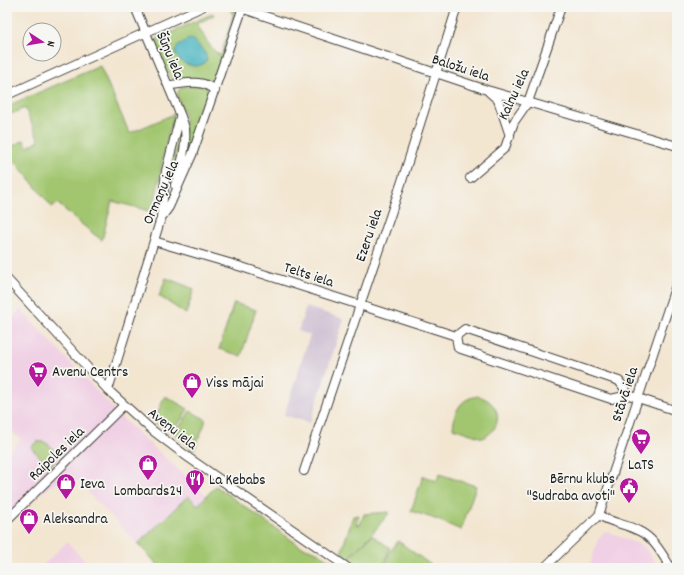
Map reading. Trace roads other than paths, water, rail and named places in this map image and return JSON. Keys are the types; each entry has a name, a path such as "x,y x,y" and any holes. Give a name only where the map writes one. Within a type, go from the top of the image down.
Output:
{"street":[{"name":"Šūņu iela","path":"135,7 169,86 185,130 182,159 169,207"},
{"path":"7,95 202,7"},
{"name":"Ezeru iela","path":"304,471 400,188 457,7"},
{"name":"Kalnu iela","path":"470,178 505,148 514,122 528,102 560,7"},
{"name":"Baložu iela","path":"241,8 487,90 677,146"},
{"name":"Ormaņu iela","path":"108,390 161,218 169,207 189,161 215,91 241,8"},
{"path":"169,86 206,83 215,91"},
{"path":"487,90 498,100 510,136"},
{"path":"161,218 166,171 180,114"},
{"name":"Telts iela","path":"154,241 456,336"},
{"name":"Aveņu iela","path":"7,279 108,390 152,430 189,458 348,568"},
{"name":"Stāvā iela","path":"598,515 677,282"},
{"path":"629,395 619,381 465,329 456,336 458,348 611,399 629,395 677,411"},
{"name":"Raipoles iela","path":"7,520 124,405"},
{"path":"544,568 598,515 607,520 643,533 655,544 671,568"}],"water":[{"path":"188,39 194,40 205,53 207,59 204,63 195,66 190,65 177,57 175,52 177,47"}],"place":[{"name":"Avenu Centrs","path":"38,388"},
{"name":"Viss mājai","path":"192,399"},
{"name":"LaTS","path":"641,455"},
{"name":"Lombards24","path":"148,481"},
{"name":"La Kebabs","path":"195,496"},
{"name":"Ieva","path":"66,500"},
{"name":"Bērnu klubs \"Sudraba avoti\"","path":"629,504"},
{"name":"Aleksandra","path":"29,535"}]}
